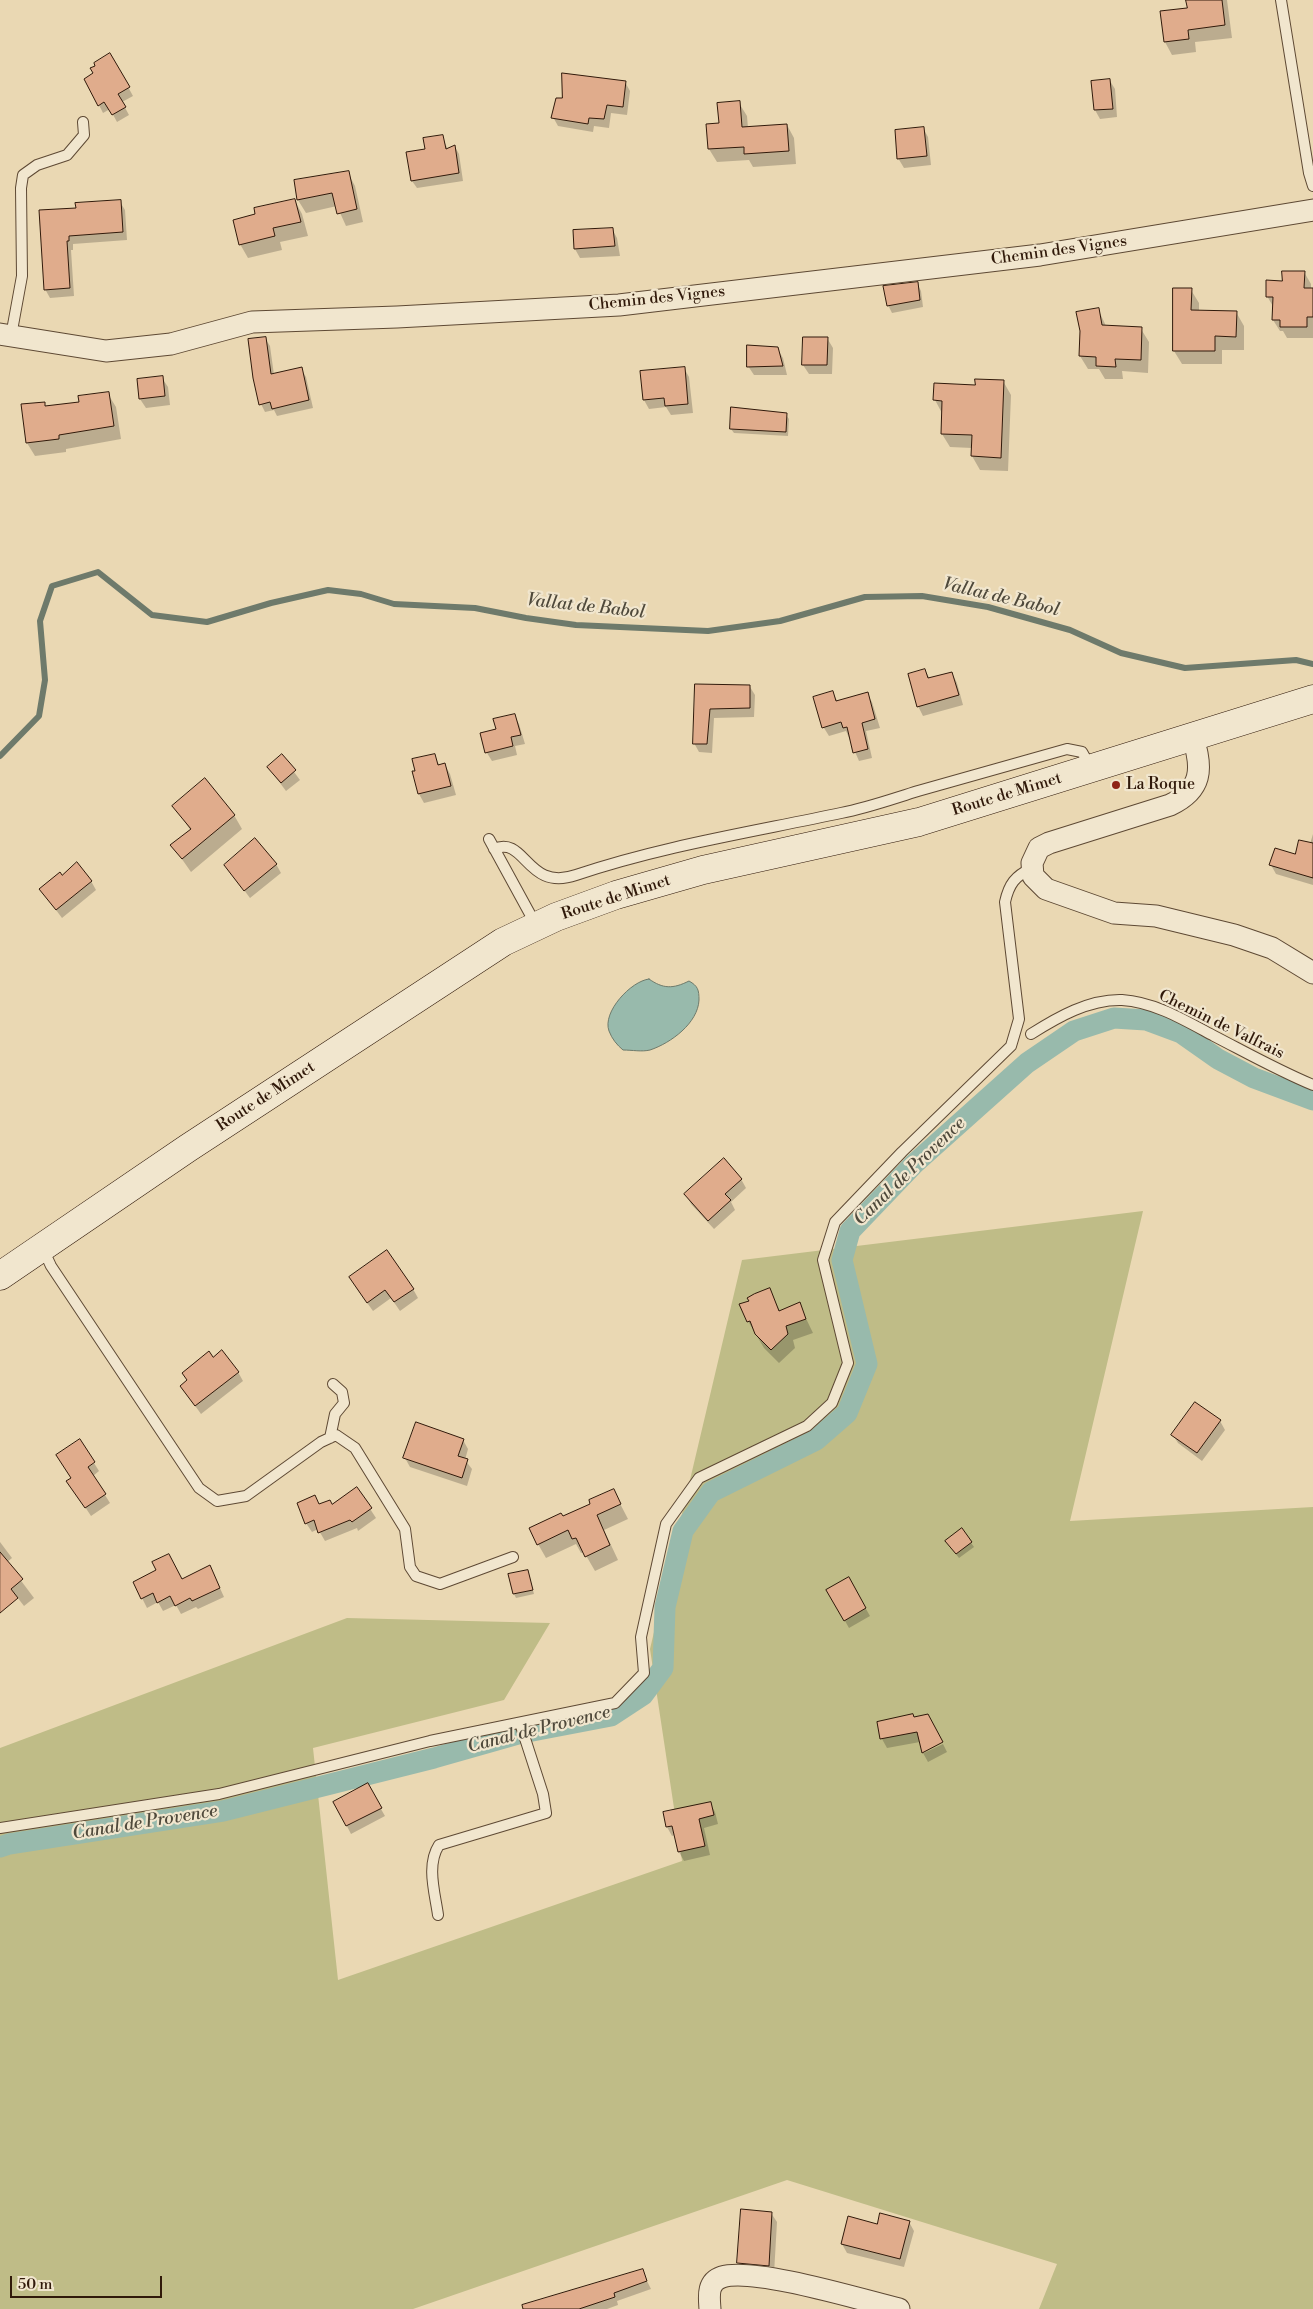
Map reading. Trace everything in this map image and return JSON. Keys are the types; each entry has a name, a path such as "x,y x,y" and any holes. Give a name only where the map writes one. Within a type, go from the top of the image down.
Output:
{"main road":[{"name":"Route de Mimet","path":"0,1276 188,1148 503,942 536,926 616,895 703,870 919,822 1091,770 1313,699"}],"street":[{"name":"Chemin des Vignes","path":"6,335 106,351 171,344 252,322 397,317 619,305 1040,255 1313,210"},
{"path":"1193,738 1200,758 1200,768 1197,780 1181,800 1049,843 1039,848 1032,868 1034,876 1046,889 1114,913 1156,916 1234,935 1272,948 1313,973"},
{"path":"710,2309 708,2293 711,2285 721,2277 746,2274 899,2309"}],"lane":[{"path":"1281,0 1309,173 1313,186"},
{"path":"6,335 22,276 21,188 23,175 37,165 67,155 84,135 83,122"},
{"path":"536,926 491,844 507,846 514,850 540,875 552,879 563,878 600,866 695,843 843,813 1067,749 1082,752 1091,770"},
{"path":"0,1828 219,1794 430,1741 615,1703 644,1673 641,1637 666,1524 699,1478 807,1426 832,1403 848,1363 823,1260 835,1222 902,1152 1012,1046 1019,1019 1005,902 1008,887 1018,875 1032,868"},
{"name":"Chemin de Valfrais","path":"1031,1034 1066,1013 1095,1003 1122,1000 1154,1006 1313,1085"},
{"path":"42,1248 51,1266 198,1488 217,1501 246,1496 321,1442 336,1435 355,1448 405,1529 410,1567 416,1576 440,1584 513,1557"},
{"path":"330,1438 335,1414 344,1403 342,1392 333,1384"},
{"path":"438,1915 432,1877 433,1854 439,1845 546,1813 544,1794 520,1723"}],"shaded area":[{"path":"649,979 659,985 668,987 689,981 694,985 698,991 699,1000 694,1017 682,1031 658,1047 647,1051 623,1050 615,1042 609,1031 610,1015 627,991 634,985"},
{"path":"1143,1211 1070,1521 1313,1507 1313,2309 1039,2309 1057,2264 787,2180 413,2309 0,2309 0,1748 347,1618 550,1623 504,1700 313,1748 338,1980 682,1861 650,1649 742,1260"}],"building":[{"path":"1186,0 1222,0 1225,25 1188,30 1189,39 1164,42 1160,11 1187,8"},
{"path":"110,53 130,87 118,94 126,107 112,115 104,102 98,106 84,79 93,73 90,68 95,66 94,63"},
{"path":"562,73 626,81 623,107 607,105 604,119 589,118 588,124 551,118 556,98 562,98"},
{"path":"1110,79 1113,109 1094,110 1091,81"},
{"path":"740,101 742,127 787,124 789,151 744,154 744,147 708,149 706,124 719,123 717,103"},
{"path":"924,127 927,156 897,159 895,130"},
{"path":"443,135 446,149 455,145 459,173 411,181 406,152 425,149 423,138"},
{"path":"349,171 357,209 337,214 332,193 297,200 294,180"},
{"path":"295,199 301,222 273,228 275,236 239,245 233,220 255,214 254,208"},
{"path":"121,200 123,232 69,236 69,241 67,241 70,288 44,290 39,210 76,208 75,203"},
{"path":"613,228 615,246 574,249 573,230"},
{"path":"1282,271 1305,271 1304,288 1313,288 1313,317 1307,317 1307,327 1280,327 1280,320 1272,320 1273,297 1266,297 1266,280 1282,281"},
{"path":"918,282 920,300 887,306 883,286"},
{"path":"1173,288 1192,288 1191,310 1237,311 1236,337 1215,336 1215,351 1173,351"},
{"path":"1099,308 1102,325 1142,327 1141,360 1115,359 1116,367 1096,366 1096,357 1079,356 1080,331 1076,312"},
{"path":"266,337 271,374 302,367 309,400 272,409 270,402 259,405 248,339"},
{"path":"803,337 828,337 827,365 802,365"},
{"path":"747,345 778,347 783,366 747,367"},
{"path":"685,367 688,404 665,406 664,398 643,400 640,371"},
{"path":"163,376 165,396 139,399 137,379"},
{"path":"975,379 1004,380 1001,458 971,456 972,435 941,434 942,401 933,400 934,383 975,385"},
{"path":"109,392 114,426 59,435 59,439 26,443 21,404 45,402 45,406 79,402 78,396"},
{"path":"731,407 787,413 786,432 730,429"},
{"path":"925,669 928,678 952,672 959,695 917,707 908,674"},
{"path":"695,684 750,685 750,708 710,709 707,744 693,744"},
{"path":"833,691 836,701 868,692 875,719 862,723 868,749 853,753 847,727 843,728 841,722 822,728 813,697"},
{"path":"515,714 521,735 511,737 513,746 485,753 480,733 496,729 493,719"},
{"path":"282,754 296,770 281,783 267,767"},
{"path":"435,754 438,765 445,763 451,786 418,794 412,771 415,771 412,759"},
{"path":"205,778 235,815 182,859 170,845 191,829 172,806"},
{"path":"255,838 277,864 244,891 224,865"},
{"path":"1299,840 1313,843 1313,878 1269,865 1275,848 1295,854"},
{"path":"77,862 92,881 56,910 39,889 60,872 62,875"},
{"path":"724,1158 742,1179 725,1194 731,1200 708,1221 684,1194"},
{"path":"387,1250 414,1289 394,1302 385,1290 367,1303 349,1277"},
{"path":"770,1288 779,1311 800,1302 806,1319 786,1326 788,1334 771,1350 755,1334 750,1321 747,1322 739,1304 749,1301 747,1298 754,1294"},
{"path":"222,1350 239,1372 195,1406 180,1386 187,1380 182,1373 209,1351 213,1357"},
{"path":"1195,1402 1221,1420 1197,1453 1171,1435"},
{"path":"416,1422 464,1439 458,1456 468,1459 462,1478 403,1458"},
{"path":"80,1439 95,1462 88,1467 106,1494 85,1508 66,1481 71,1478 56,1455"},
{"path":"357,1487 372,1508 352,1522 350,1520 318,1533 314,1520 305,1524 297,1503 315,1495 319,1504 330,1500 332,1504"},
{"path":"614,1489 621,1504 597,1515 610,1545 585,1557 576,1538 572,1539 568,1530 537,1545 529,1528 561,1513 563,1516 590,1504 589,1500"},
{"path":"962,1528 972,1542 956,1554 945,1541"},
{"path":"0,1552 23,1579 11,1589 18,1598 0,1613"},
{"path":"169,1554 182,1579 210,1565 220,1588 192,1601 190,1598 175,1606 170,1596 157,1603 153,1593 141,1599 133,1582 156,1570 152,1562"},
{"path":"528,1570 533,1590 513,1594 508,1574"},
{"path":"849,1577 866,1608 844,1621 826,1590"},
{"path":"913,1714 914,1717 928,1714 943,1742 922,1753 917,1732 880,1739 877,1722"},
{"path":"368,1783 382,1808 346,1826 333,1802"},
{"path":"711,1802 714,1815 699,1819 705,1846 678,1852 672,1826 666,1827 663,1812"},
{"path":"741,2209 772,2212 769,2266 737,2263"},
{"path":"880,2213 910,2221 900,2259 841,2244 848,2216 877,2224"},
{"path":"643,2269 647,2281 614,2293 615,2297 579,2309 523,2309 522,2305"}],"waterway":[{"name":"Vallat de Babol","path":"0,756 39,716 45,680 40,621 52,586 98,572 152,615 207,622 271,603 328,590 361,594 394,604 475,608 576,625 708,631 780,621 865,597 922,596 988,607 1070,630 1121,653 1185,668 1296,660 1313,664"},
{"name":"Canal de Provence","path":"0,1847 9,1844 223,1811 434,1758 522,1733 611,1716 643,1695 663,1668 665,1607 683,1531 711,1492 816,1440 847,1413 867,1364 842,1260 850,1231 914,1164 1027,1063 1074,1031 1114,1018 1146,1020 1181,1033 1218,1059 1254,1078 1313,1100"}],"place":[{"name":"La Roque","path":"1116,785"}]}
